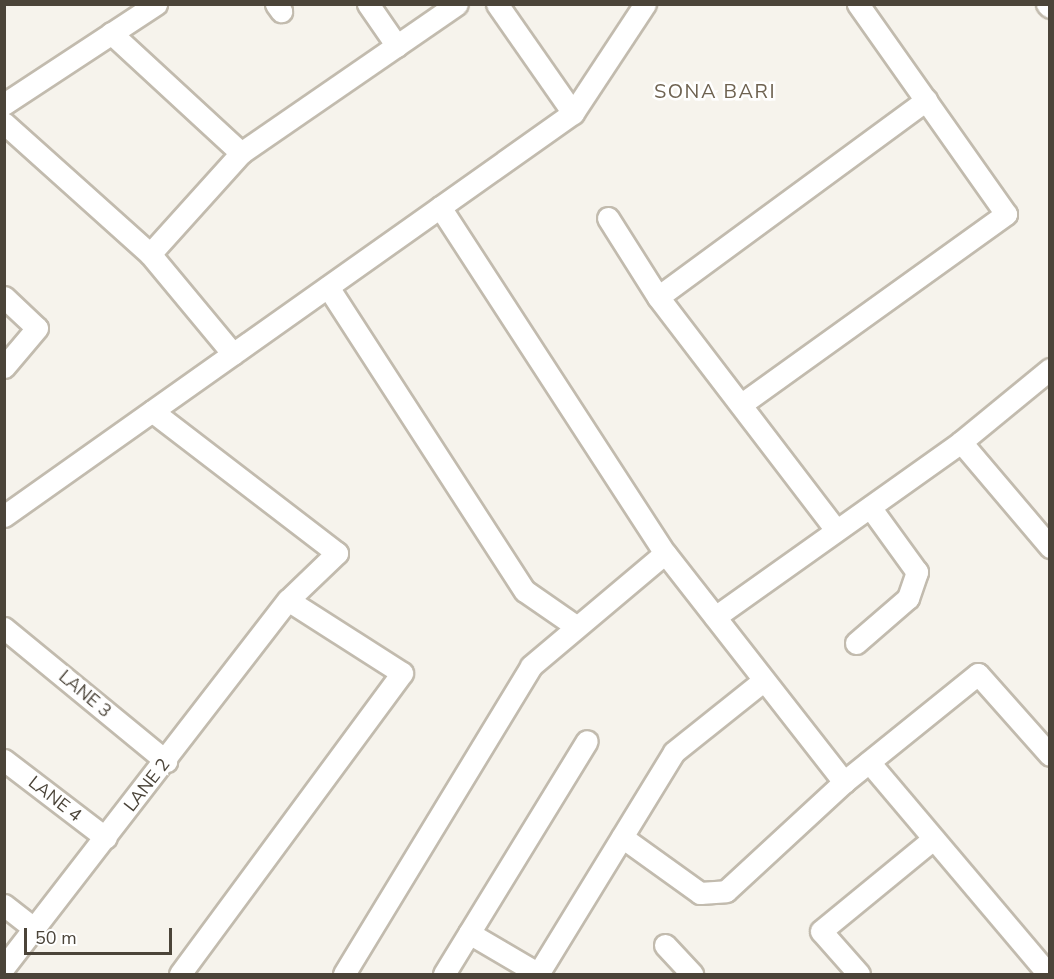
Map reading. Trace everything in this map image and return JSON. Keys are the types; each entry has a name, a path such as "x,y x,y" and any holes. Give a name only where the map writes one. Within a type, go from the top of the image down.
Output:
{"street":[{"path":"4,104 156,4"},
{"path":"368,4 397,46"},
{"path":"150,254 241,153 457,4"},
{"path":"497,4 573,113"},
{"path":"4,516 573,113 645,4"},
{"path":"743,403 1006,214 858,4"},
{"path":"111,33 241,153"},
{"path":"658,297 926,100"},
{"path":"4,123 150,254 233,354"},
{"path":"440,207 665,554 716,616 763,681 844,782"},
{"path":"608,218 658,297 743,403 836,530"},
{"path":"328,286 525,591 577,627"},
{"path":"4,297 37,328 4,367"},
{"path":"716,616 961,442 1050,369"},
{"name":"LANE 2","path":"4,967 166,761 288,600 337,553 152,411"},
{"path":"961,442 1050,547"},
{"path":"856,643 908,598 917,572 870,507"},
{"path":"352,972 531,666 665,554"},
{"path":"180,975 402,673 288,600"},
{"name":"LANE 3","path":"4,628 166,761"},
{"path":"622,837 700,893 714,895 726,891 844,782 978,674 1050,755"},
{"path":"469,933 539,974 674,752 763,681"},
{"path":"444,975 587,741"},
{"name":"LANE 4","path":"4,760 106,838"},
{"path":"869,762 1048,975"},
{"path":"859,975 821,931 933,839"},
{"path":"4,905 35,929"},
{"path":"666,945 692,975"}],"district":[{"name":"SONA BARI","path":"715,91"}]}
